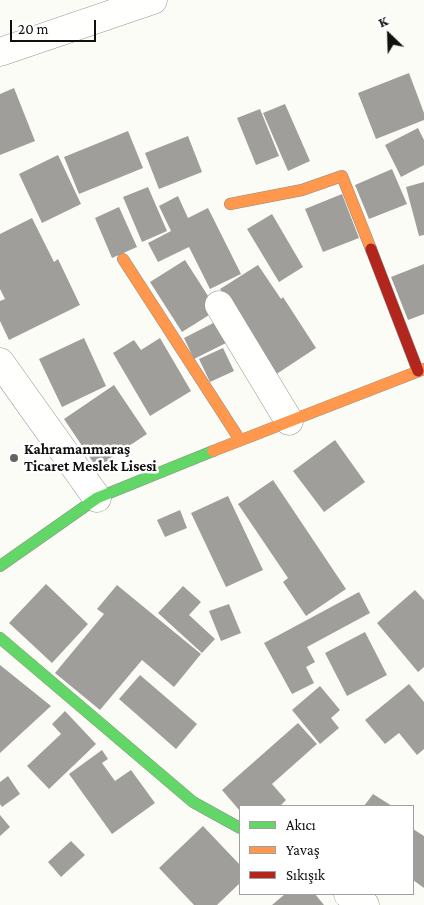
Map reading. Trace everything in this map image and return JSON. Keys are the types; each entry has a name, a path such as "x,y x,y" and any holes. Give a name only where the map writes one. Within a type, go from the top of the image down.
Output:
{"street":[{"path":"0,52 153,0"},
{"path":"0,566 97,498 289,420 421,370 342,176 302,190 230,204"},
{"path":"123,259 240,440"},
{"path":"219,305 289,420"},
{"path":"0,362 97,498"},
{"path":"0,638 193,802 239,827"},
{"path":"350,895 365,905"}],"building":[{"path":"409,73 424,113 424,120 376,139 358,93"},
{"path":"14,88 35,141 0,155 0,94"},
{"path":"285,104 310,161 288,171 263,113"},
{"path":"260,109 279,156 256,165 237,118"},
{"path":"418,128 424,140 424,165 401,177 385,145"},
{"path":"128,131 143,168 79,194 64,157"},
{"path":"188,136 202,172 159,189 145,153"},
{"path":"58,155 81,204 42,223 19,174"},
{"path":"392,169 407,204 369,219 355,185"},
{"path":"424,182 424,235 419,236 406,187"},
{"path":"148,187 167,231 142,242 123,197"},
{"path":"342,194 359,238 323,252 305,209"},
{"path":"178,196 188,218 208,208 241,274 210,289 189,247 158,262 148,243 171,231 159,206"},
{"path":"119,207 137,247 112,258 95,218"},
{"path":"272,214 303,267 279,282 247,229"},
{"path":"32,218 54,262 58,259 80,305 9,340 0,321 0,301 5,299 0,289 0,234"},
{"path":"185,260 217,310 182,332 150,282"},
{"path":"424,264 424,314 408,320 391,277"},
{"path":"258,265 281,299 283,297 316,348 275,375 220,289"},
{"path":"223,318 234,339 194,359 184,338"},
{"path":"84,338 106,386 62,407 39,359"},
{"path":"160,338 191,391 150,416 113,353 134,340 141,350"},
{"path":"223,348 234,371 210,382 199,359"},
{"path":"114,385 147,434 109,459 111,463 99,471 64,419"},
{"path":"335,440 365,482 324,512 293,471"},
{"path":"273,480 346,589 306,616 283,582 288,578 238,504"},
{"path":"228,496 263,570 226,587 191,513"},
{"path":"180,510 187,528 165,537 157,520"},
{"path":"46,584 88,624 52,663 9,623"},
{"path":"117,585 201,654 174,687 142,660 100,710 55,673 104,614 97,609"},
{"path":"183,586 201,602 189,615 215,639 202,653 158,613"},
{"path":"415,590 424,600 424,667 418,672 377,623"},
{"path":"359,592 370,613 307,647 315,662 306,667 314,683 292,694 264,643"},
{"path":"229,604 241,633 221,641 209,611"},
{"path":"365,632 387,675 347,696 325,653"},
{"path":"0,665 51,706 0,753"},
{"path":"140,675 197,724 176,749 119,699"},
{"path":"409,684 424,702 424,749 417,755 399,733 385,744 365,720"},
{"path":"320,686 340,710 331,718 339,728 320,744 292,710"},
{"path":"65,711 96,744 49,789 27,766 61,734 52,724"},
{"path":"298,723 317,744 272,784 286,800 281,805 239,805 239,810 222,790"},
{"path":"102,750 108,759 102,763 115,781 131,770 155,803 112,834 69,774"},
{"path":"8,776 20,794 2,807 0,804 0,782"},
{"path":"373,794 390,805 365,805"},
{"path":"0,815 10,827 0,836"},
{"path":"203,826 239,864 239,884 217,905 194,905 159,868"},
{"path":"414,830 424,836 424,888 414,881"},
{"path":"71,841 85,855 61,877 48,862"},
{"path":"284,895 316,895 324,905 272,905"}],"traffic: fast":[{"path":"0,566 97,498 213,451"},
{"path":"0,638 193,802 239,827"}],"traffic: slow":[{"path":"230,204 302,190 342,176 371,249"},
{"path":"123,259 240,440"},
{"path":"213,451 424,369"}],"traffic: jam":[{"path":"371,249 418,371"}],"place":[{"name":"Kahramanmaraş Ticaret Meslek Lisesi","path":"14,458"}]}
